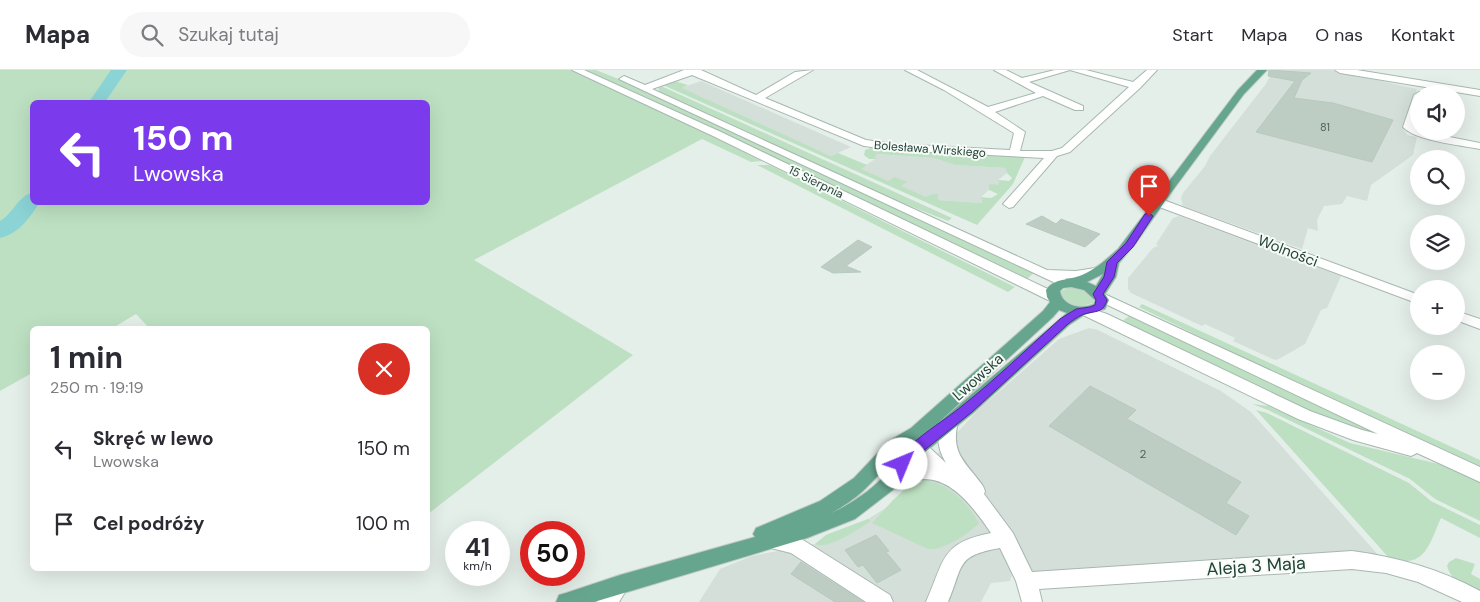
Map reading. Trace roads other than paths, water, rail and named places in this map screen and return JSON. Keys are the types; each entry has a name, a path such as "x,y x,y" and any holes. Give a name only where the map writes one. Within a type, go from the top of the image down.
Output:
{"main road":[{"path":"1068,283 1087,278 1112,262 1130,245 1158,202 1253,74 1262,70"},
{"path":"1068,283 1086,286 1099,295 1109,277 1112,262"},
{"name":"Lwowska","path":"799,539 848,514 888,484 917,439 1053,304 1053,290 1068,283"},
{"name":"Lwowska","path":"702,560 827,506 860,483 876,464 917,439 950,422 968,409 1064,322 1083,311 1100,306 1102,300 1099,295"},
{"path":"1053,304 1083,311"},
{"name":"Lwowska","path":"566,602 620,584 770,540"}],"street":[{"name":"15 Sierpnia","path":"577,70 717,134 1025,284 1042,300 1053,304"},
{"name":"Bolesława Wirskiego","path":"645,88 692,70 756,100 864,143 895,147 1014,154 1053,154 1066,150 1152,70"},
{"path":"756,100 808,70"},
{"path":"914,72 935,70"},
{"path":"999,70 1078,108"},
{"path":"1021,81 1066,70"},
{"path":"1075,70 1136,86"},
{"path":"1340,70 1480,93"},
{"path":"1352,70 1382,77"},
{"path":"914,72 987,111 1020,132 1014,154"},
{"name":"15 Sierpnia","path":"611,74 1068,283"},
{"path":"987,111 1044,93"},
{"path":"1451,140 1480,146"},
{"name":"Bolesława Wirskiego","path":"1009,204 1053,154"},
{"name":"Wolności","path":"1158,202 1410,297"},
{"path":"1042,272 1076,276 1095,272"},
{"path":"1109,277 1113,294 1129,310"},
{"path":"1099,295 1480,475"},
{"path":"1083,311 1114,324 1264,397 1331,426 1372,440 1437,454"},
{"path":"1465,318 1480,324"},
{"path":"1064,322 1082,319 1114,324"},
{"path":"950,422 945,442 947,449 1006,539 1026,581 1032,602"},
{"path":"917,439 955,462"},
{"path":"917,439 960,485 980,502"},
{"name":"Lwowska","path":"888,484 906,475 926,472 939,475 960,485"},
{"name":"Lwowska","path":"799,539 827,506"},
{"name":"Lwowska","path":"770,540 799,539 883,602"},
{"path":"936,602 939,599 954,558 963,549 973,544 1006,539"},
{"name":"Aleja 3 Maja","path":"1026,581 1352,560 1389,565 1424,574 1480,601"},
{"path":"607,602 620,584"}],"waterway":[{"path":"98,100 119,70"},
{"path":"0,231 16,221 30,202"}]}
